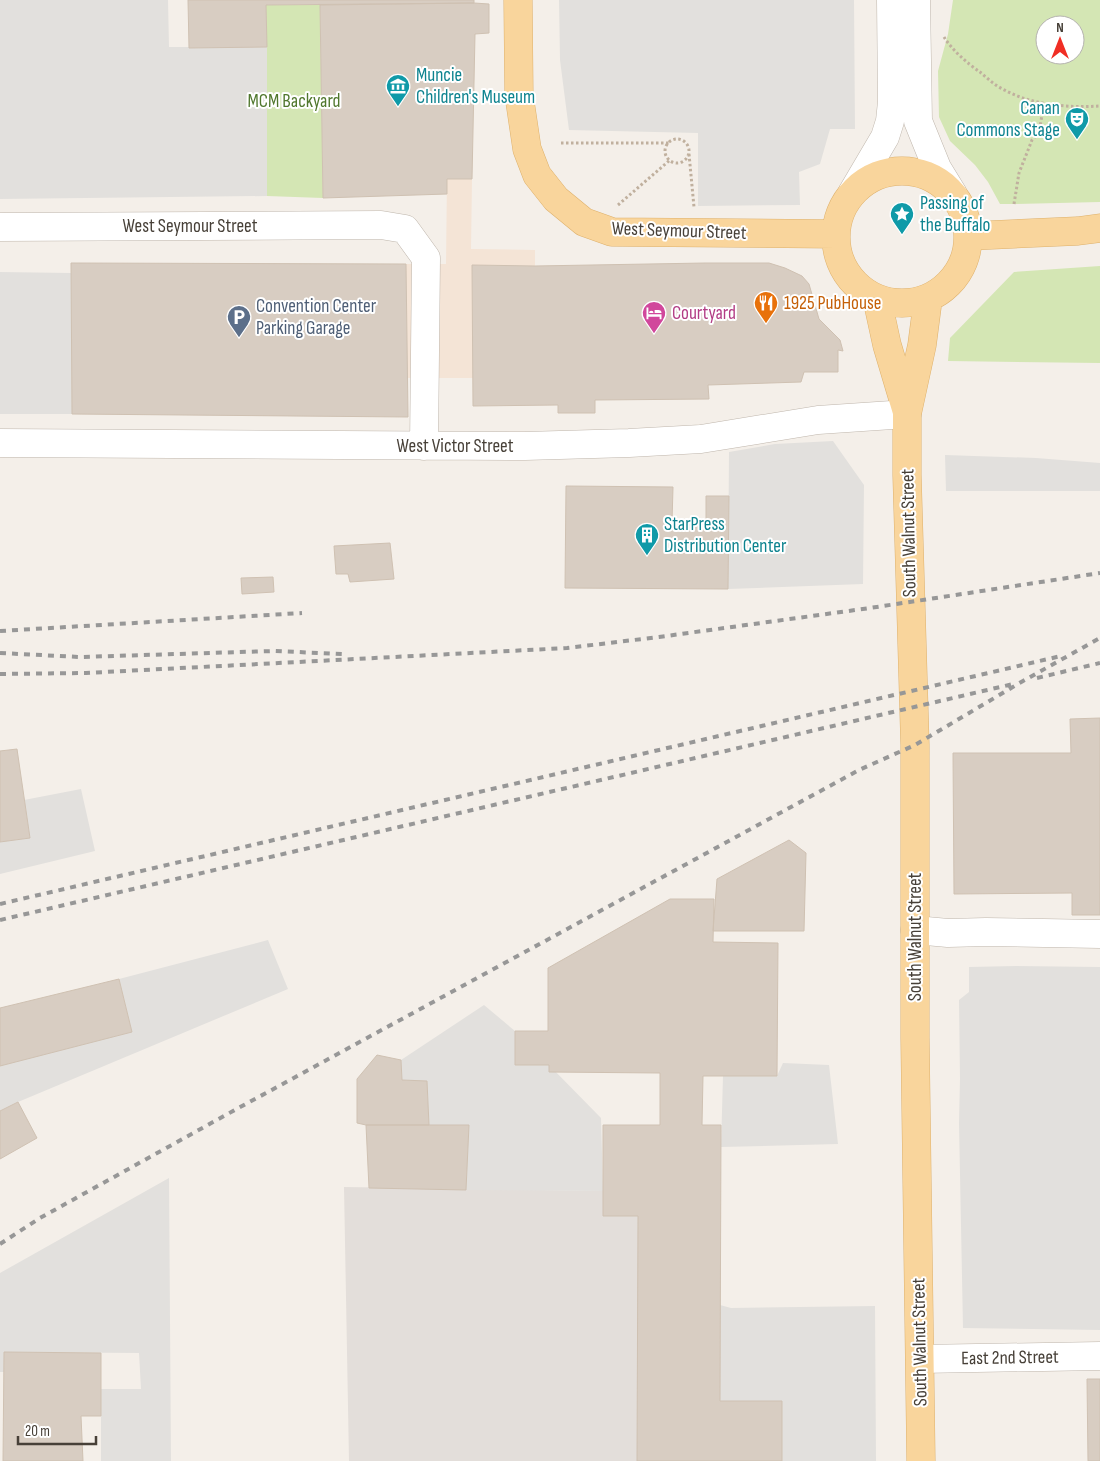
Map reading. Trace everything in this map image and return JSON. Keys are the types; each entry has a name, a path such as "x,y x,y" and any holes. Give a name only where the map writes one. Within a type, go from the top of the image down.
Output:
{"main road":[{"name":"West Seymour Street","path":"518,0 519,94 527,149 537,175 556,199 584,222 612,232 836,234"},
{"path":"903,171 922,174 939,181 953,194 965,214 969,236 967,256 958,274 945,289 928,299 894,304 878,299 863,291 851,280 842,266 837,251 836,234 840,212 852,193 867,180 885,173 903,171"},
{"path":"969,236 1078,231 1100,228"},
{"name":"South Walnut Street","path":"878,299 887,346 907,414"},
{"name":"South Walnut Street","path":"921,1461 914,1038 915,745 907,414 922,346 928,299"}],"street":[{"path":"852,193 885,137 890,121 892,102 891,0"},
{"path":"916,0 918,121 937,168 953,194"},
{"name":"West Seymour Street","path":"0,227 381,225 405,229 426,258 424,446"},
{"name":"West Victor Street","path":"0,443 525,446 629,443 692,439 818,420 907,414"},
{"path":"915,930 948,933 1100,934"},
{"name":"East 2nd Street","path":"920,1359 1100,1356"}],"path":[{"path":"942,33 946,41 969,64 999,87 1023,98 1044,104 1100,106"},
{"path":"1014,204 1019,173 1032,140 1039,132 1044,104"},
{"path":"689,153 685,160 673,162 666,153 666,149 669,143 675,139 682,140 688,145 689,153 695,213"},
{"path":"561,143 669,143"},
{"path":"614,209 670,160"}],"shaded area":[{"path":"0,0 168,0 169,47 267,47 267,196 0,199"},
{"path":"559,0 854,0 855,129 830,129 820,164 799,172 800,205 698,206 698,133 569,130 560,60"},
{"path":"447,179 472,179 471,249 535,250 535,266 472,265 473,378 407,378 406,264 446,264"},
{"path":"0,272 71,273 72,414 0,414"},
{"path":"833,441 864,485 863,584 728,589 729,452 775,444"},
{"path":"945,455 1036,458 1100,463 1100,491 946,491"},
{"path":"81,789 95,851 0,874 0,842 30,838 24,800"},
{"path":"268,940 288,989 0,1111 0,1065 132,1032 119,979"},
{"path":"969,967 1100,967 1100,1330 963,1328 959,1000 969,992"},
{"path":"484,1005 515,1031 515,1064 549,1065 601,1118 603,1191 466,1190 469,1125 429,1125 427,1081 402,1080 401,1060"},
{"path":"783,1063 829,1065 838,1144 721,1147 723,1076 777,1076"},
{"path":"169,1178 171,1461 101,1461 101,1389 141,1389 139,1353 5,1352 4,1372 0,1372 0,1273"},
{"path":"344,1187 603,1191 638,1216 639,1461 349,1461"},
{"path":"720,1305 731,1308 875,1306 876,1461 782,1461 782,1401 720,1401"}],"green space":[{"path":"953,0 1100,0 1100,202 1000,204 988,182 975,165 950,141 939,117 938,71 948,34"},
{"name":"MCM Backyard","path":"266,5 320,5 323,198 267,196"},
{"path":"1100,266 1100,363 948,361 950,338 1014,272"}],"building":[{"path":"188,0 474,0 474,3 266,5 267,47 189,48"},
{"name":"Muncie Children's Museum","path":"489,4 489,33 475,34 472,179 447,179 447,194 323,198 320,5"},
{"name":"Convention Center Parking Garage","path":"71,263 406,264 408,417 72,414"},
{"name":"Courtyard","path":"769,263 802,276 809,284 819,319 840,340 843,351 838,350 838,372 804,372 801,382 708,385 709,399 595,400 595,413 558,413 558,405 473,406 472,265 535,266"},
{"name":"StarPress Distribution Center","path":"566,486 673,487 672,523 706,524 706,496 729,496 728,589 565,588"},
{"path":"390,543 394,579 350,582 348,574 336,574 334,546"},
{"path":"273,577 274,592 242,594 241,578"},
{"path":"1100,718 1100,915 1072,915 1072,893 954,894 953,753 1071,753 1070,719"},
{"path":"17,749 30,838 0,842 0,751"},
{"path":"789,840 806,853 804,931 713,931 717,879"},
{"path":"670,899 714,899 713,942 778,943 777,1076 703,1076 702,1125 721,1125 720,1401 782,1401 782,1461 637,1461 638,1216 603,1216 603,1125 660,1125 660,1073 549,1072 549,1065 515,1065 515,1031 548,1031 548,968"},
{"path":"119,979 132,1032 0,1066 0,1008"},
{"path":"377,1055 401,1060 402,1080 427,1081 429,1125 366,1125 357,1123 357,1079"},
{"path":"18,1102 37,1138 0,1159 0,1111"},
{"path":"366,1125 469,1125 466,1190 369,1188"},
{"path":"4,1352 101,1353 101,1416 81,1416 83,1461 3,1461"},
{"path":"1087,1379 1100,1379 1100,1461 1088,1461"}],"railway":[{"path":"0,674 86,673 567,648 870,608 1100,573"},
{"path":"0,631 302,613"},
{"path":"0,1244 40,1218 233,1111 859,770 915,745 1100,638"},
{"path":"0,653 80,657 274,651 343,654"},
{"path":"0,904 1061,656"},
{"path":"1037,678 1100,663"},
{"path":"0,920 1013,684"}],"place":[{"name":"Muncie Children's Museum","path":"398,107"},
{"name":"Canan Commons Stage","path":"1077,140"},
{"name":"Passing of the Buffalo","path":"902,235"},
{"name":"1925 PubHouse","path":"766,324"},
{"name":"Courtyard","path":"654,334"},
{"name":"Convention Center Parking Garage","path":"239,338"},
{"name":"StarPress Distribution Center","path":"647,556"}]}
